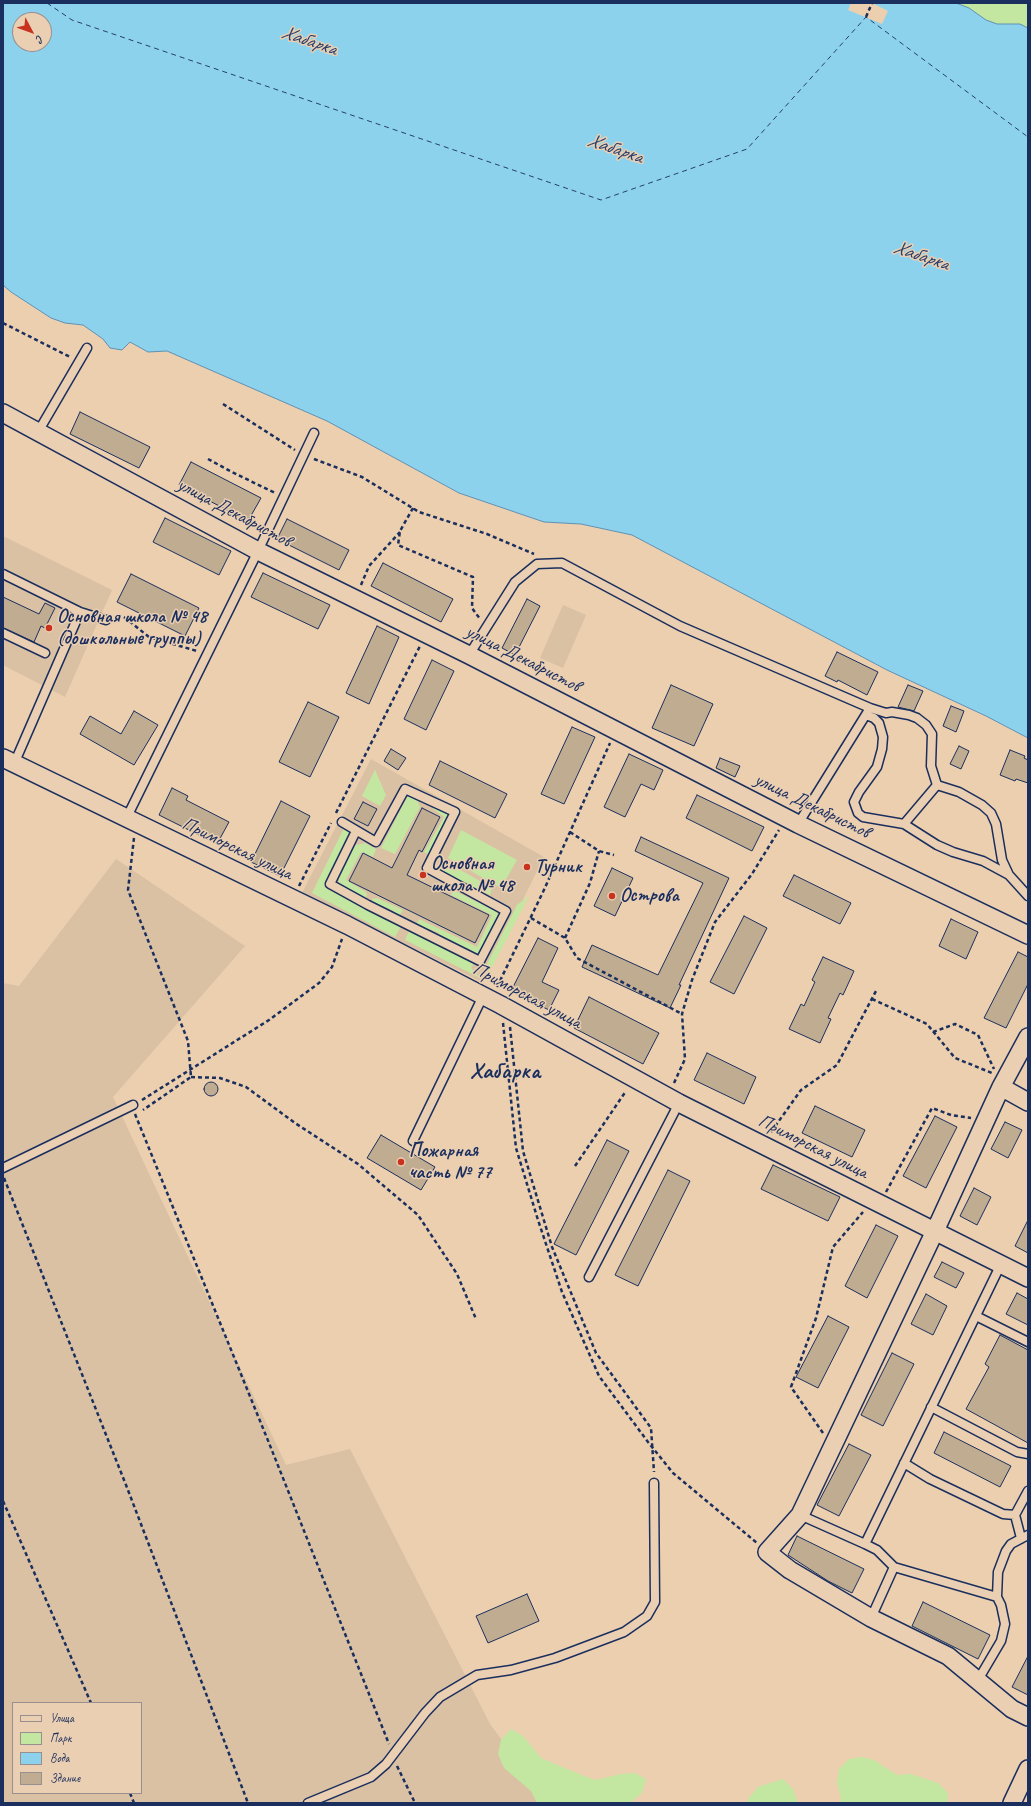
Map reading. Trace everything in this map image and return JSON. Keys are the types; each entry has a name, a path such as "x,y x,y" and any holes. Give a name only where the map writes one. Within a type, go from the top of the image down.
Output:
{"street":[{"name":"улица Декабристов","path":"3,413 258,551 469,655 792,821 1028,935"},
{"name":"Приморская улица","path":"9,761 347,925 496,1002 674,1100 1028,1278"},
{"path":"1028,1037 1001,1087 935,1231 800,1515 767,1552 790,1570 871,1618 948,1656 1012,1709 1028,1717"},
{"path":"1001,1087 1028,1102"},
{"path":"1012,1803 1028,1769"}],"lane":[{"path":"38,432 87,348"},
{"path":"131,821 207,655 314,433"},
{"path":"469,655 515,582 537,564 562,563 680,626 868,712 879,723 883,737 882,749 877,767 859,792 854,802 858,813 870,820 904,824 937,845 953,852 983,861 1009,875"},
{"path":"3,574 80,612 106,620"},
{"path":"9,761 80,612"},
{"path":"3,633 45,653"},
{"path":"868,712 892,712 909,715 917,718 926,725 932,734 931,766 937,785"},
{"path":"792,821 868,712"},
{"path":"904,824 937,785"},
{"path":"937,785 959,792 982,805 991,813 996,824 1002,860 1009,875 1028,896"},
{"path":"342,822 376,842 405,788 455,812 427,868 506,911 480,961 368,905 330,884 356,831"},
{"path":"413,1141 496,1002"},
{"path":"589,1277 674,1100"},
{"path":"3,1168 131,1106"},
{"path":"865,1544 1001,1264"},
{"path":"976,1316 1028,1342"},
{"path":"931,1407 1017,1452 1028,1454"},
{"path":"904,1463 930,1479 1003,1514 1015,1515"},
{"path":"308,1803 371,1777 386,1764 425,1713 440,1697 477,1675 511,1670 555,1658 624,1632 647,1616 655,1602 654,1483"},
{"path":"1015,1515 1028,1491"},
{"path":"800,1515 877,1550 894,1566 997,1597"},
{"path":"978,1680 1001,1640 1003,1614 997,1597 998,1572 1006,1551 1011,1544 1024,1537 1015,1515"},
{"path":"871,1618 894,1566"}],"path":[{"path":"866,17 872,3"},
{"path":"3,323 79,361"},
{"path":"223,404 304,456 362,477 419,512 487,534 534,554 562,563"},
{"path":"208,459 284,497"},
{"path":"364,603 360,588 369,566 400,532 413,508"},
{"path":"400,532 398,545 473,577 472,608 486,627"},
{"path":"124,617 150,637 190,648 207,655"},
{"path":"335,815 427,634"},
{"path":"616,730 531,918 496,1002 516,1148 562,1292 599,1376 653,1449 673,1473 767,1552"},
{"path":"131,821 128,890 188,1041 191,1077"},
{"path":"674,1100 685,1059 682,1014 692,980 715,922 792,821"},
{"path":"292,899 331,822"},
{"path":"570,832 599,851 614,855"},
{"path":"565,938 590,883 599,851"},
{"path":"531,918 565,938 577,958 682,1014"},
{"path":"347,925 332,966 319,983 269,1020 131,1106 136,1115 272,1451 393,1755 415,1803"},
{"path":"762,1144 801,1090 837,1065 877,989"},
{"path":"872,999 927,1024 933,1032 955,1058 997,1075 978,1035 955,1024 933,1032"},
{"path":"496,1002 523,1151 552,1247 596,1353 651,1428 654,1483"},
{"path":"136,1115 191,1077 220,1078 246,1087 358,1164 418,1215 457,1274 476,1319"},
{"path":"575,1166 635,1078"},
{"path":"832,1447 791,1387 816,1318 833,1247 876,1202 932,1108 951,1115 976,1119"},
{"path":"3,1176 126,1485 248,1803"},
{"path":"3,1501 91,1702"}],"shaded area":[{"name":"Основная школа № 48 (дошкольные группы)","path":"3,536 112,590 65,697 3,665"},
{"path":"563,605 586,615 563,668 540,658"},
{"name":"Основная школа № 48","path":"371,759 544,857 482,982 302,893"},
{"path":"116,859 245,946 113,1097 286,1465 350,1449 490,1724 548,1803 3,1803 3,983 19,986"}],"green space":[{"path":"956,3 1028,3 1028,28 1020,24 997,24 986,20 969,8"},
{"path":"375,770 386,795 380,806 362,796"},
{"path":"415,796 420,807 395,854 381,848 407,797"},
{"path":"435,805 447,812 450,819 429,855 424,852 444,817 433,809"},
{"path":"344,828 351,832 324,887 401,926 395,937 312,893"},
{"path":"461,830 517,860 501,888 448,858"},
{"path":"365,843 376,849 373,857 361,852 346,880 366,892 367,895 365,900 344,889 339,884 339,875 353,846"},
{"path":"443,860 492,888 490,895 438,870"},
{"path":"453,890 497,912 499,920 480,954 475,955 438,937 439,933 429,929 426,932 416,926 419,919 477,947 492,915 451,895"},
{"path":"529,896 486,979 485,968 517,905"},
{"path":"377,898 403,910 399,916 394,914 394,911 382,906 380,908 371,903 372,899"},
{"path":"409,931 474,963 471,968 480,978 405,940"},
{"path":"511,1729 523,1736 541,1758 584,1776 596,1780 621,1774 635,1773 646,1779 642,1793 630,1803 537,1803 531,1791 504,1768 498,1754 501,1740"},
{"path":"862,1757 874,1760 897,1775 911,1774 938,1783 948,1793 947,1803 840,1803 841,1798 837,1783 839,1769 849,1759"},
{"path":"783,1779 793,1789 798,1803 747,1803 748,1799 758,1787"}],"water":[{"path":"3,3 956,3 969,8 986,20 997,24 1020,24 1028,28 1028,738 986,716 887,670 632,535 581,524 544,522 459,493 327,421 167,351 148,352 130,342 122,350 110,348 103,339 83,325 65,323 51,318 11,292 3,285"}],"pier":[{"path":"851,3 872,3 888,11 882,24 848,10"}],"building":[{"path":"80,412 150,447 139,468 70,434"},
{"path":"191,462 261,498 248,521 179,485"},
{"path":"165,518 231,551 219,575 153,542"},
{"path":"287,519 349,550 339,570 277,539"},
{"path":"383,563 453,599 441,622 371,586"},
{"path":"263,573 330,605 318,629 251,597"},
{"path":"131,574 199,608 185,636 117,602"},
{"path":"3,597 39,614 45,603 55,608 45,628 41,626 34,642 3,628"},
{"path":"527,599 540,606 515,655 502,648"},
{"path":"377,626 399,637 369,704 346,693"},
{"path":"837,652 878,672 867,695 838,680 837,682 825,676"},
{"path":"432,660 454,671 426,730 404,719"},
{"path":"671,685 713,704 694,746 652,728"},
{"path":"908,685 923,691 914,711 898,707"},
{"path":"308,702 339,717 310,777 279,762"},
{"path":"951,706 964,711 956,732 943,726"},
{"path":"134,711 158,725 134,765 80,734 90,716 121,734"},
{"path":"572,727 595,737 564,804 541,794"},
{"path":"959,746 969,751 961,769 950,764"},
{"path":"391,749 406,758 398,770 384,761"},
{"path":"1010,750 1025,756 1024,758 1028,760 1028,783 1016,779 1015,781 1000,775"},
{"path":"629,754 663,770 654,790 641,784 625,817 604,807"},
{"path":"720,758 740,766 735,777 716,768"},
{"path":"440,761 507,794 495,818 429,785"},
{"path":"172,788 188,796 186,800 229,822 217,844 159,815"},
{"path":"697,795 764,827 752,851 686,818"},
{"path":"281,801 310,816 280,876 251,862"},
{"path":"363,802 377,809 368,826 354,819"},
{"path":"422,808 440,817 422,852 419,850 407,875 489,915 475,943 349,881 363,853 392,868"},
{"path":"641,837 729,878 679,985 681,985 670,1008 582,967 592,945 658,975 703,883 635,851"},
{"name":"Острова","path":"612,868 633,878 615,916 594,906"},
{"path":"794,875 851,903 840,924 783,896"},
{"path":"744,916 767,928 734,994 710,982"},
{"path":"951,919 978,932 966,959 939,946"},
{"path":"538,938 558,948 542,982 559,990 549,1010 511,991"},
{"path":"1018,952 1028,957 1028,984 1006,1028 984,1018"},
{"path":"823,957 854,971 843,995 840,993 828,1018 831,1019 820,1043 789,1029 801,1004 804,1006 815,982 812,980"},
{"path":"589,997 659,1033 643,1064 574,1028"},
{"path":"707,1053 756,1077 744,1104 694,1080"},
{"path":"208,1082 214,1082 218,1086 218,1092 214,1096 208,1096 204,1092 204,1086"},
{"path":"815,1106 865,1130 852,1157 802,1133"},
{"path":"935,1116 957,1127 926,1188 903,1176"},
{"path":"1005,1122 1022,1130 1008,1158 991,1149"},
{"name":"Пожарная часть № 77","path":"381,1135 435,1167 421,1190 367,1158"},
{"path":"607,1140 629,1151 576,1255 554,1244"},
{"path":"773,1165 840,1197 828,1221 761,1189"},
{"path":"668,1170 690,1181 638,1286 615,1275"},
{"path":"974,1188 991,1197 977,1225 960,1216"},
{"path":"1028,1220 1028,1253 1015,1246"},
{"path":"876,1225 898,1236 867,1298 845,1286"},
{"path":"942,1262 964,1273 956,1288 934,1277"},
{"path":"1017,1293 1028,1299 1028,1325 1006,1314"},
{"path":"926,1294 947,1306 933,1335 911,1324"},
{"path":"828,1316 849,1327 818,1388 796,1377"},
{"path":"1000,1335 1028,1350 1028,1443 966,1409 989,1367 985,1364"},
{"path":"892,1353 914,1364 883,1426 861,1415"},
{"path":"944,1432 1011,1466 1000,1487 934,1453"},
{"path":"849,1444 871,1455 839,1516 817,1505"},
{"path":"797,1536 864,1569 852,1593 828,1581 788,1555"},
{"path":"527,1594 539,1621 488,1643 476,1616"},
{"path":"923,1602 990,1635 978,1659 912,1626"},
{"path":"1028,1656 1028,1695 1012,1687"}],"ferry route":[{"path":"47,3 72,20 601,200 747,149 866,17 1028,137"}],"place":[{"name":"Основная школа № 48 (дошкольные группы)","path":"49,628"},
{"name":"Турник","path":"527,867"},
{"name":"Основная школа № 48","path":"423,875"},
{"name":"Острова","path":"612,896"},
{"name":"Пожарная часть № 77","path":"401,1162"}],"district":[{"name":"Хабарка","path":"505,1072"}]}
